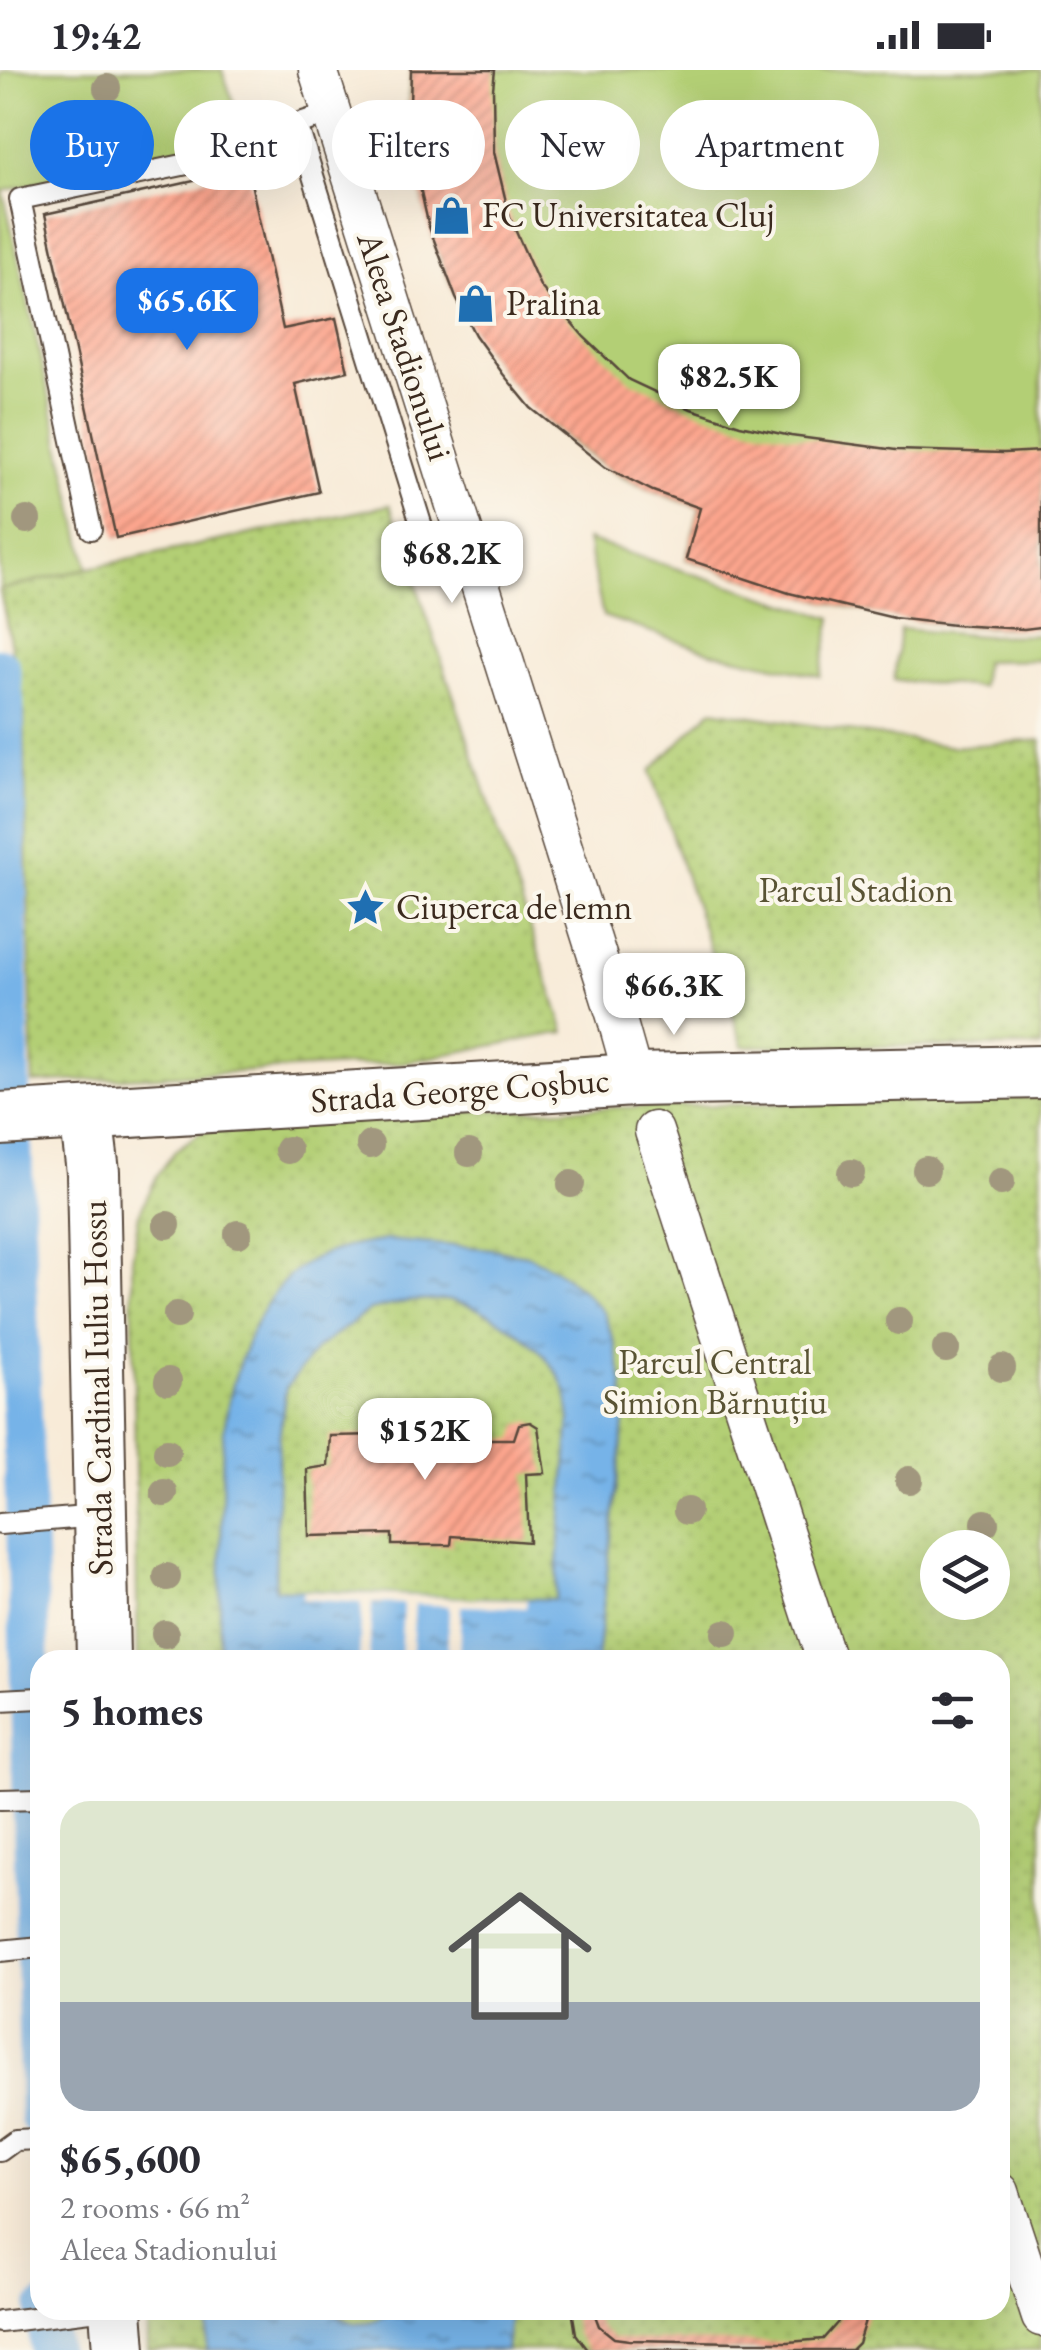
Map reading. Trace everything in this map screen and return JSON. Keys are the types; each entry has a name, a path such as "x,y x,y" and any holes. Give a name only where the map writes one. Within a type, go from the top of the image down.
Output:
{"main road":[{"name":"Strada George Coșbuc","path":"16,1118 634,1080 1041,1072"},
{"name":"Strada Cardinal Iuliu Hossu","path":"86,1116 93,1172 77,1518 101,1650"},
{"path":"103,2320 119,2350"}],"street":[{"name":"Aleea Stadionului","path":"318,70 314,119 465,533 634,1080"},
{"path":"654,1131 823,1650"},
{"path":"1010,2222 1041,2317"}],"lane":[{"path":"91,528 20,199 258,149 314,119"},
{"path":"5,1524 77,1518"},
{"path":"0,2152 15,2140 30,2139"},
{"path":"0,2322 30,2319"}],"green space":[{"path":"222,70 233,100 174,100 174,154 154,158 154,100 30,100 30,185 3,191 88,568 0,590 0,73"},
{"path":"411,70 1041,70 1041,627 941,624 867,611 686,559 700,508 650,490 602,465 537,411 486,349 449,279 421,190 485,190 485,100 409,100"},
{"path":"390,505 565,1032 400,1063 33,1083 24,713 0,590"},
{"path":"587,540 832,618 820,676 712,652 603,616"},
{"path":"900,629 983,636 1041,635 1041,660 984,661 981,687 894,680"},
{"name":"Parcul Stadion","path":"712,710 953,747 1041,740 1041,1047 743,1046 650,771"},
{"name":"Parcul Central Simion Bărnuțiu","path":"1041,1097 1041,2350 148,2350 148,2320 1010,2320 1010,1650 138,1650 132,1260 139,1214 157,1176 176,1150 204,1130 239,1117"}],"water":[{"path":"386,1240 527,1255 555,1269 603,1312 623,1384 624,1425 598,1650 219,1650 223,1439 240,1361 260,1315 289,1277 306,1263 345,1247","holes":["440,1300 473,1307 507,1325 538,1350 561,1379 570,1418 555,1599 275,1589 279,1438 286,1388 316,1349 370,1310 410,1301"]},
{"path":"208,2320 347,2320 363,2324 379,2320 510,2320 506,2350 207,2350"}],"pier":[{"path":"303,1591 527,1599 526,1608 461,1606 459,1650 447,1650 449,1606 415,1604 412,1650 401,1650 403,1604 372,1603 370,1650 360,1650 362,1603 302,1599"}],"building":[{"path":"411,70 495,70 494,152 510,218 540,286 584,337 629,380 691,409 791,436 896,450 1041,451 1041,627 954,625 894,618 789,593 686,559 700,508 653,491 605,467 531,408 475,335 429,227 421,190 485,190 485,100 410,100"},
{"path":"174,185 174,190 253,190 283,329 336,318 348,371 295,384 319,492 116,538 45,214"},
{"path":"462,1414 459,1439 514,1439 519,1424 530,1422 538,1427 545,1473 526,1474 529,1542 452,1536 451,1545 392,1545 392,1534 309,1536 307,1469 328,1466 330,1436 379,1435 379,1416"},
{"path":"574,2320 597,2320 614,2338 629,2340 789,2342 823,2339 838,2320 865,2320 858,2343 851,2350 588,2350 576,2334"}],"waterway":[{"path":"0,668 30,1683"},
{"path":"47,2320 49,2350"}],"place":[{"name":"FC Universitatea Cluj","path":"452,215"},
{"name":"Pralina","path":"476,303"},
{"name":"Ciuperca de lemn","path":"366,907"}]}
